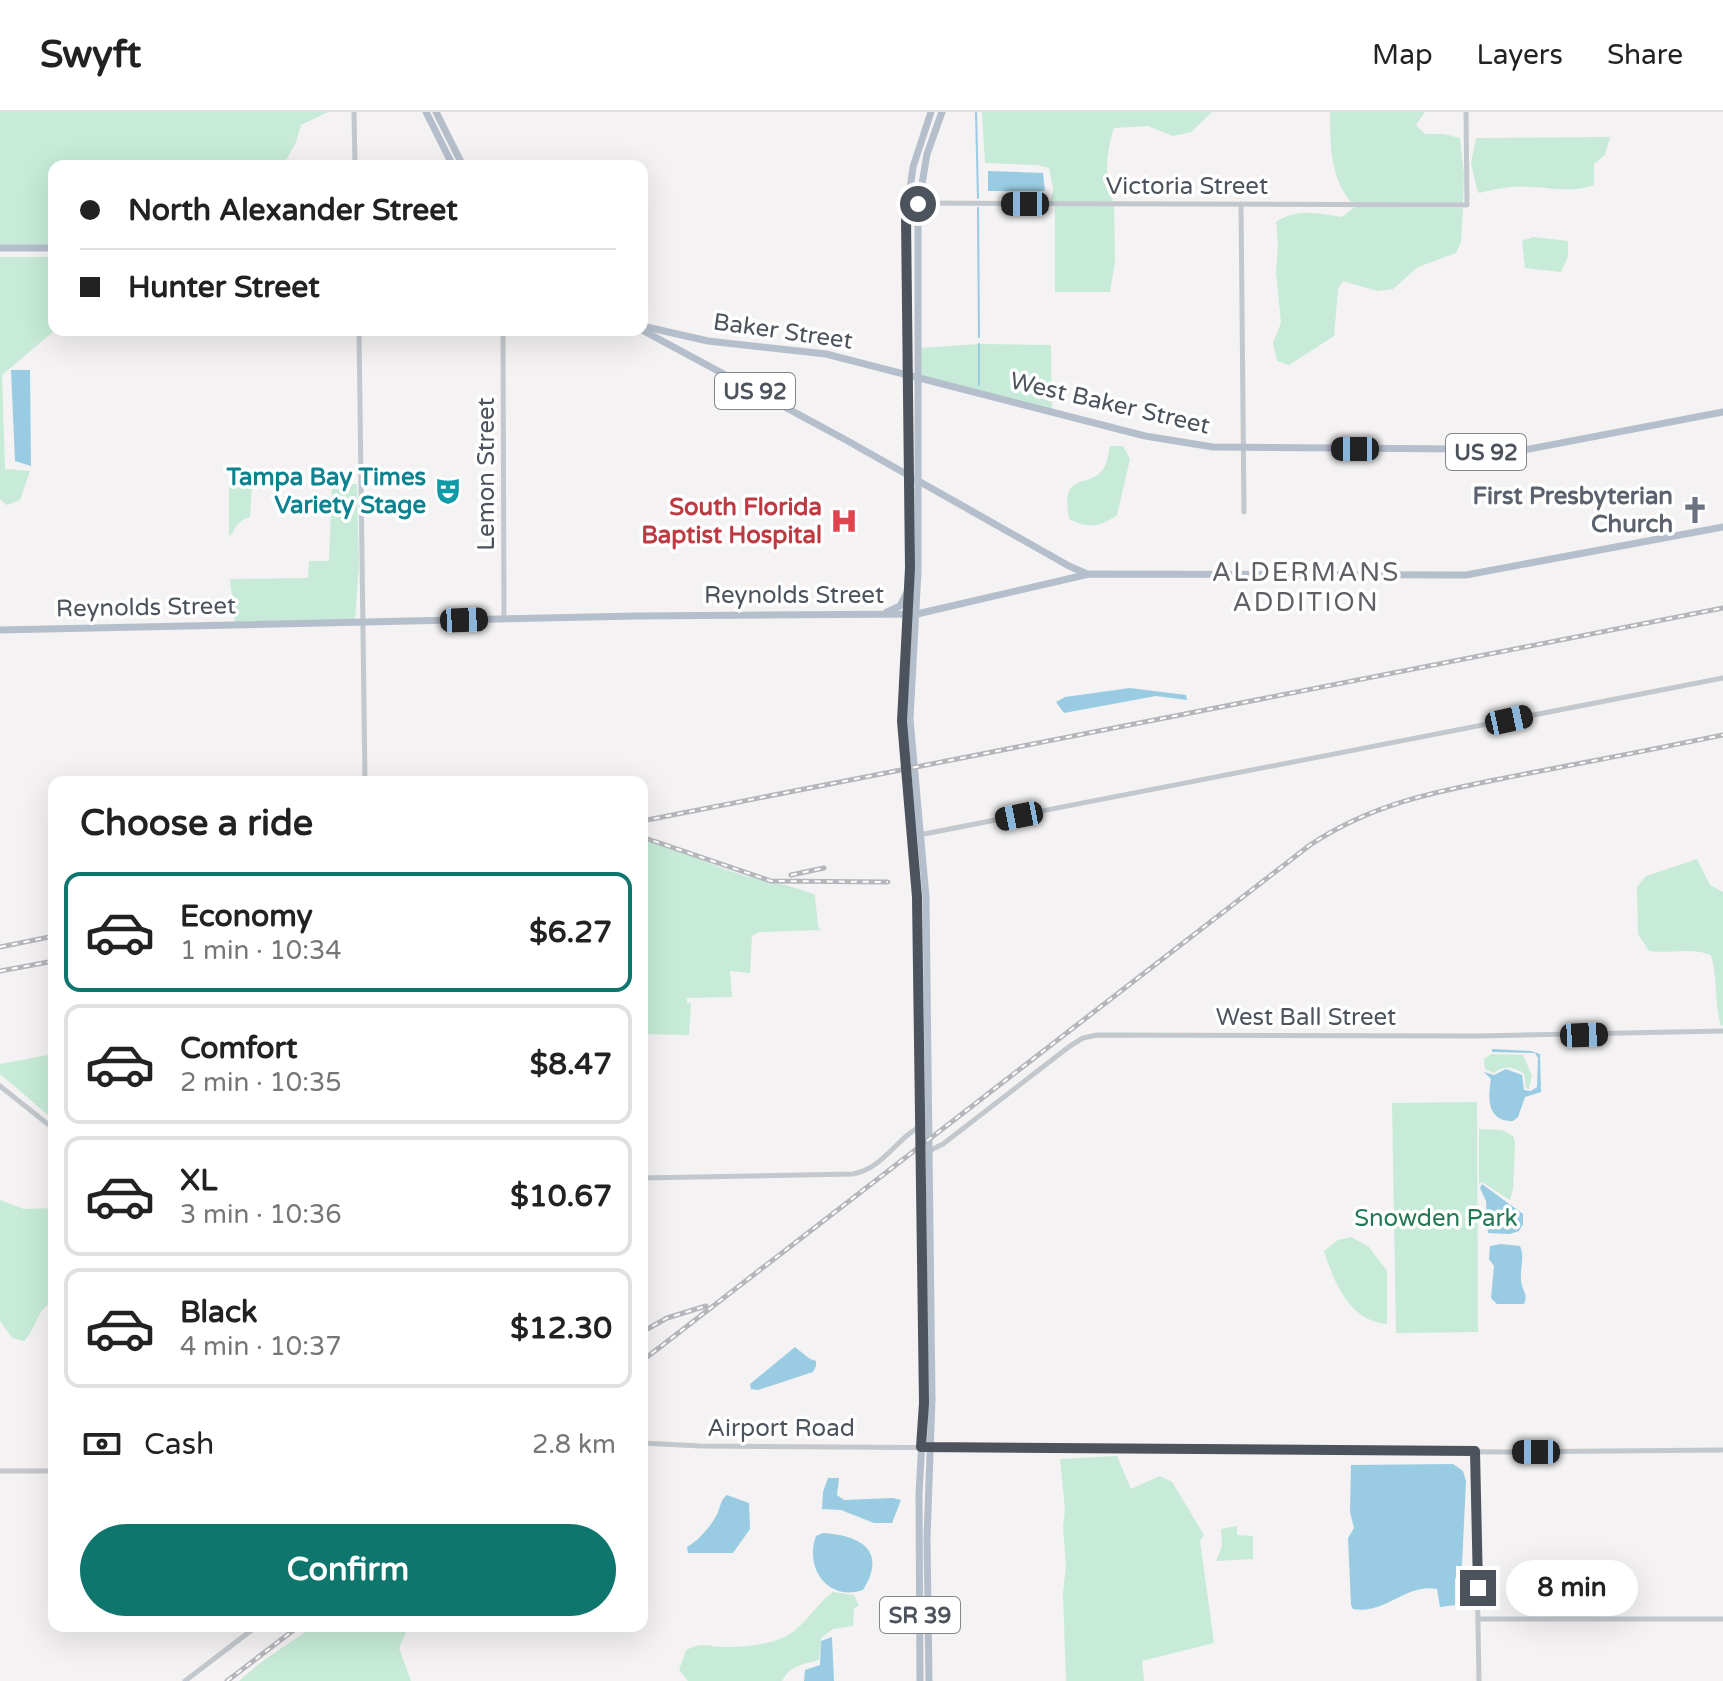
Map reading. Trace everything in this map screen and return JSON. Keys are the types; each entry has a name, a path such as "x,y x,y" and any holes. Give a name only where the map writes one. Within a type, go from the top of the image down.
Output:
{"main road":[{"path":"426,112 450,160"},
{"path":"436,112 460,160"},
{"name":"SR 39","path":"912,614 906,374 908,203 913,167 931,112"},
{"name":"SR 39","path":"920,1681 928,1377 926,1245 916,836 902,687 912,614 920,483 918,204 927,154 942,112"},
{"path":"0,248 48,248"},
{"name":"Baker Street","path":"648,329 708,341 826,354 918,377"},
{"name":"US 92","path":"648,331 910,478"},
{"path":"885,368 899,361 907,352"},
{"name":"West Baker Street","path":"918,377 1195,446 1462,449 1508,453 1723,412"},
{"name":"US 92","path":"1483,461 1508,453"},
{"path":"910,478 1069,566 1089,574"},
{"name":"Reynolds Street","path":"0,630 912,614 1089,574 1466,575 1723,527"},
{"path":"1065,578 1070,572 1069,566"},
{"path":"880,615 900,606 909,584"},
{"name":"SR 39","path":"923,1125 928,1151 926,1245"},
{"name":"SR 39","path":"924,1615 929,1681"}],"street":[{"path":"354,112 355,160"},
{"name":"Victoria Street","path":"908,203 1467,205 1466,112"},
{"path":"1241,204 1244,512"},
{"path":"359,336 365,776"},
{"name":"Lemon Street","path":"503,336 504,619"},
{"path":"916,836 1723,678"},
{"name":"West Ball Street","path":"928,1151 943,1144 1070,1046 1083,1038 1097,1035 1480,1036 1723,1031"},
{"path":"0,1086 48,1124"},
{"path":"648,1178 863,1173 880,1163 905,1137 923,1125"},
{"name":"Airport Road","path":"648,1443 1475,1451 1723,1450"},
{"path":"1475,1451 1479,1681"},
{"path":"0,1471 48,1471"},
{"path":"1478,1619 1723,1619"},
{"path":"185,1681 249,1632"}],"green space":[{"path":"0,112 328,112 301,125 286,160 48,160 48,245 0,245"},
{"path":"982,112 1212,112 1191,132 1173,136 1148,126 1114,128 1107,164 1113,201 1051,201 1053,188 1049,168 985,163"},
{"path":"1330,112 1425,112 1416,125 1425,134 1460,138 1463,203 1351,202 1335,171"},
{"path":"1610,137 1605,155 1594,164 1594,185 1570,189 1518,187 1479,193 1477,190 1471,163 1476,138"},
{"path":"1055,206 1114,206 1115,261 1110,292 1055,292"},
{"path":"1355,207 1463,208 1461,242 1456,253 1418,267 1393,289 1377,291 1343,281 1338,289 1334,336 1289,365 1277,361 1273,343 1281,323 1276,272 1276,222 1300,213 1342,217"},
{"path":"1533,237 1568,241 1568,256 1561,272 1525,268 1522,241"},
{"path":"0,257 48,257 48,336 2,375 5,469 30,471 20,500 7,505 0,499"},
{"path":"981,344 1051,345 1052,410 920,375 919,348"},
{"path":"1110,446 1123,446 1130,459 1117,515 1094,525 1069,519 1069,492 1078,483 1099,474 1106,464"},
{"path":"332,484 357,484 359,564 355,620 235,622 230,579 308,578 309,561 329,561"},
{"path":"229,485 252,485 250,517 240,522 229,538"},
{"path":"648,837 730,871 815,895 818,927 821,930 759,932 752,936 750,973 730,971 732,997 687,998 687,1003 691,1003 689,1035 648,1034"},
{"path":"1697,859 1710,885 1723,892 1721,1026 1711,955 1696,951 1649,951 1638,934 1637,887 1646,876"},
{"path":"1491,1054 1523,1055 1532,1076 1529,1089 1526,1088 1524,1074 1516,1069 1505,1068 1494,1073 1485,1069 1484,1059"},
{"path":"48,1055 48,1115 0,1074 0,1064"},
{"name":"Snowden Park","path":"1477,1102 1478,1332 1396,1333 1392,1103"},
{"path":"1479,1129 1502,1130 1513,1136 1513,1189 1510,1200 1482,1182 1479,1184"},
{"path":"0,1200 24,1209 48,1208 48,1304 24,1341 12,1338 0,1321"},
{"path":"1351,1237 1368,1246 1387,1271 1387,1324 1363,1316 1353,1308 1333,1275 1324,1251 1338,1240"},
{"path":"1117,1456 1131,1489 1160,1476 1172,1482 1204,1535 1200,1541 1214,1643 1142,1661 1144,1681 1066,1681 1063,1593 1065,1509 1060,1459"},
{"path":"1237,1526 1237,1535 1253,1536 1253,1559 1216,1561 1222,1546 1221,1529"},
{"path":"833,1592 854,1595 859,1606 854,1608 853,1626 833,1629 821,1638 819,1660 793,1669 782,1681 688,1681 679,1670 686,1650 692,1647 753,1645 786,1636"},
{"path":"305,1632 406,1632 399,1648 411,1681 239,1681"}],"water":[{"path":"988,171 1043,173 1045,191 988,191"},
{"path":"11,370 30,370 31,466 15,461"},
{"path":"1130,688 1186,695 1187,700 1156,696 1064,713 1056,702 1065,697"},
{"path":"1492,1049 1531,1051 1540,1054 1541,1092 1525,1097 1518,1117 1513,1121 1504,1120 1493,1112 1489,1093 1491,1079 1484,1072 1494,1075 1506,1069 1522,1075 1524,1090 1531,1091 1537,1087 1538,1058 1535,1053 1492,1052"},
{"path":"1482,1184 1523,1214 1519,1231 1510,1234 1488,1233 1486,1201 1480,1188"},
{"path":"1490,1246 1520,1246 1521,1283 1526,1297 1524,1304 1497,1304 1491,1298 1494,1266 1489,1259"},
{"path":"795,1347 816,1361 813,1372 758,1390 751,1389 750,1384"},
{"path":"1453,1464 1463,1471 1466,1481 1462,1565 1455,1579 1455,1605 1440,1607 1437,1589 1426,1588 1375,1608 1353,1609 1348,1538 1354,1528 1350,1512 1351,1465"},
{"path":"828,1478 839,1478 837,1495 844,1500 901,1500 892,1523 874,1523 841,1510 822,1509"},
{"path":"727,1495 749,1503 750,1529 733,1553 688,1553 687,1547 710,1526"},
{"path":"823,1533 848,1537 866,1547 872,1564 863,1590 839,1591 822,1580 813,1560 813,1548 816,1536"},
{"path":"832,1637 834,1681 804,1681 805,1670 820,1665 821,1641"}],"waterway":[{"path":"976,112 978,198"},
{"path":"978,208 979,337"},
{"path":"979,344 979,385"}],"railway":[{"path":"648,820 1723,608"},
{"path":"648,1356 1310,845 1336,829 1389,806 1444,791 1723,735"},
{"path":"648,839 771,881 888,882"},
{"path":"791,875 824,868"},
{"path":"0,947 48,937"},
{"path":"0,971 48,962"},
{"path":"648,1329 667,1318 706,1306"},
{"path":"227,1681 291,1632"}],"place":[{"name":"Tampa Bay Times Variety Stage","path":"448,491"},
{"name":"First Presbyterian Church","path":"1695,510"},
{"name":"South Florida Baptist Hospital","path":"844,521"}],"district":[{"name":"ALDERMANS ADDITION","path":"1306,587"}],"route":[{"path":"918,204 908,203 906,218 910,568 902,721 917,897 924,1403 921,1447 1475,1451 1478,1588"}]}
